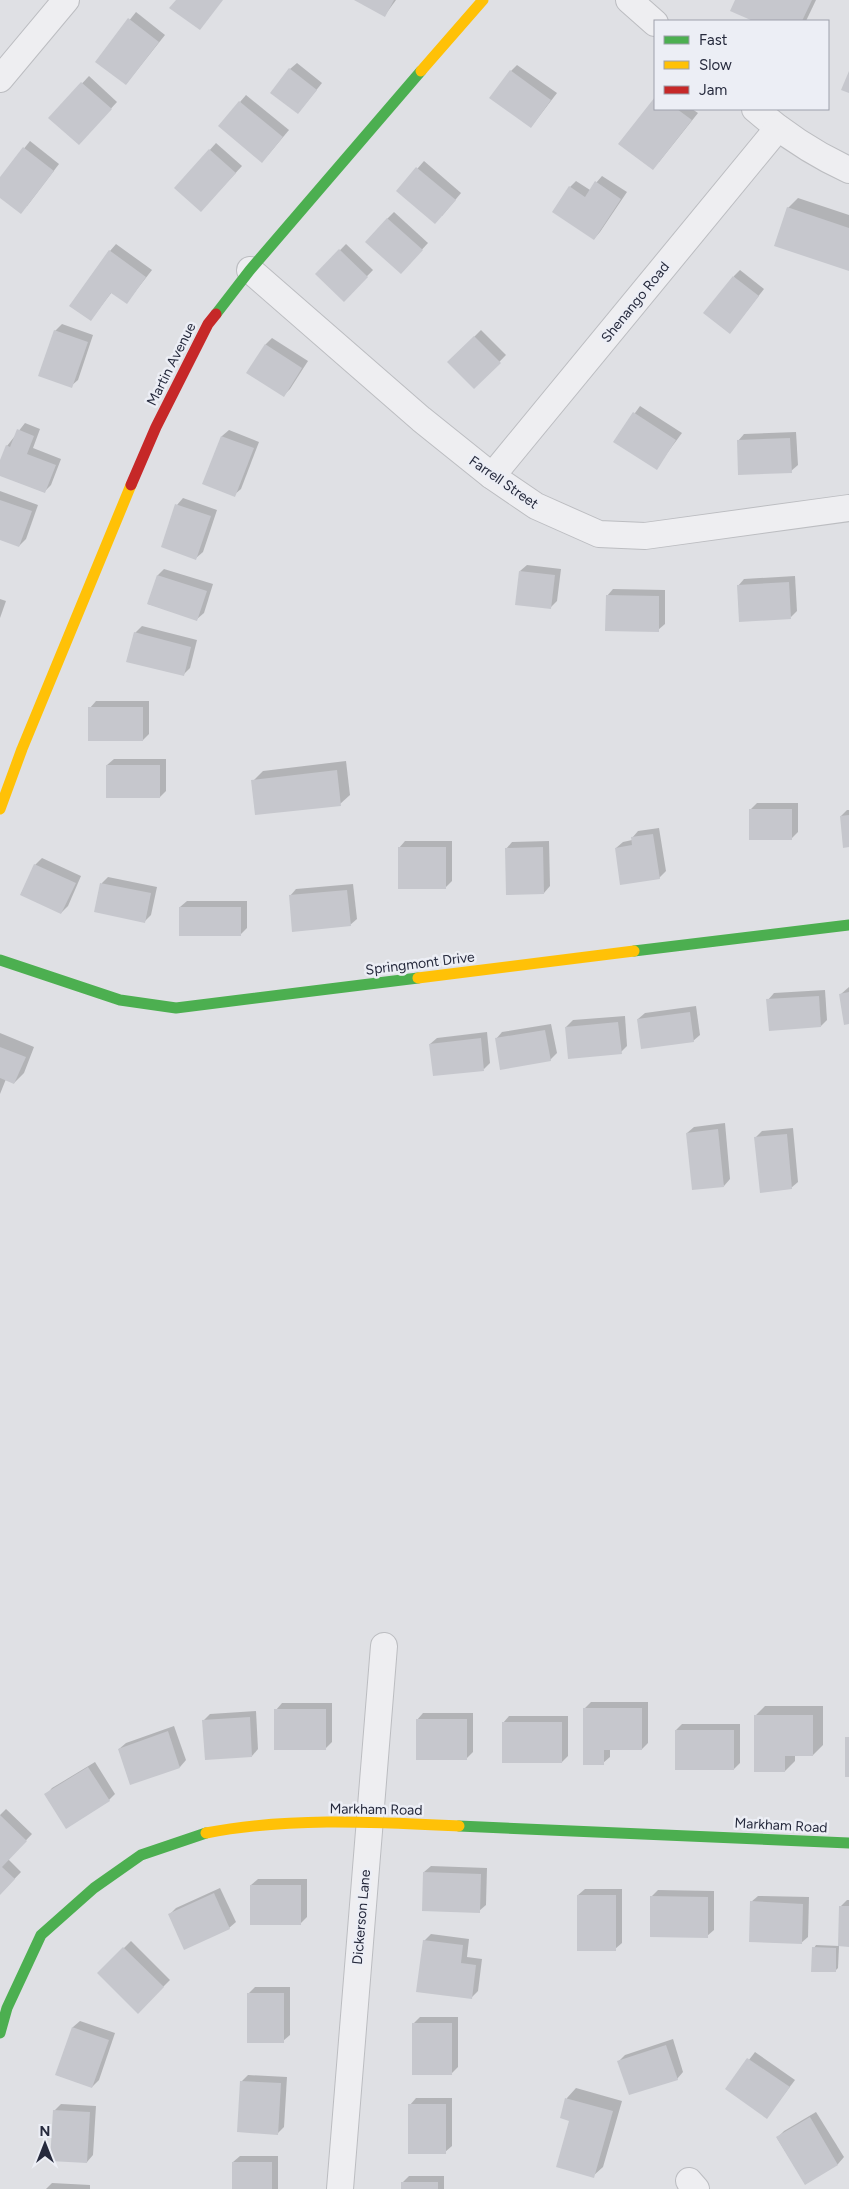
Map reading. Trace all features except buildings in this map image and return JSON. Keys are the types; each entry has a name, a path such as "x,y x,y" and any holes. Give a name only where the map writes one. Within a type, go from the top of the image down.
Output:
{"street":[{"path":"0,79 66,0"},
{"name":"Martin Avenue","path":"0,809 22,748 111,531 156,427 208,324 250,270 483,0"},
{"path":"629,0 654,21"},
{"path":"756,110 818,156 849,170"},
{"name":"Shenango Road","path":"492,476 778,128"},
{"name":"Farrell Street","path":"250,270 421,419 492,476 536,506 598,534 645,536 849,508"},
{"name":"Springmont Drive","path":"0,960 120,1000 176,1008 849,925"},
{"name":"Dickerson Lane","path":"340,2189 384,1646"},
{"name":"Markham Road","path":"0,2033 7,2008 41,1935 94,1888 141,1855 207,1833 255,1826 369,1822 849,1843"}],"traffic: fast":[{"path":"216,314 250,270 421,71"},
{"path":"634,951 849,925"},
{"path":"0,960 120,1000 176,1008 418,978"},
{"path":"459,1826 849,1843"},
{"path":"0,2033 7,2008 41,1935 94,1888 141,1855 206,1833"}],"traffic: slow":[{"path":"421,71 483,0"},
{"path":"0,809 22,749 131,485"},
{"path":"418,978 634,951"},
{"path":"206,1833 269,1825 332,1822 459,1826"}],"traffic: jam":[{"path":"131,485 156,427 208,324 216,314"}]}
